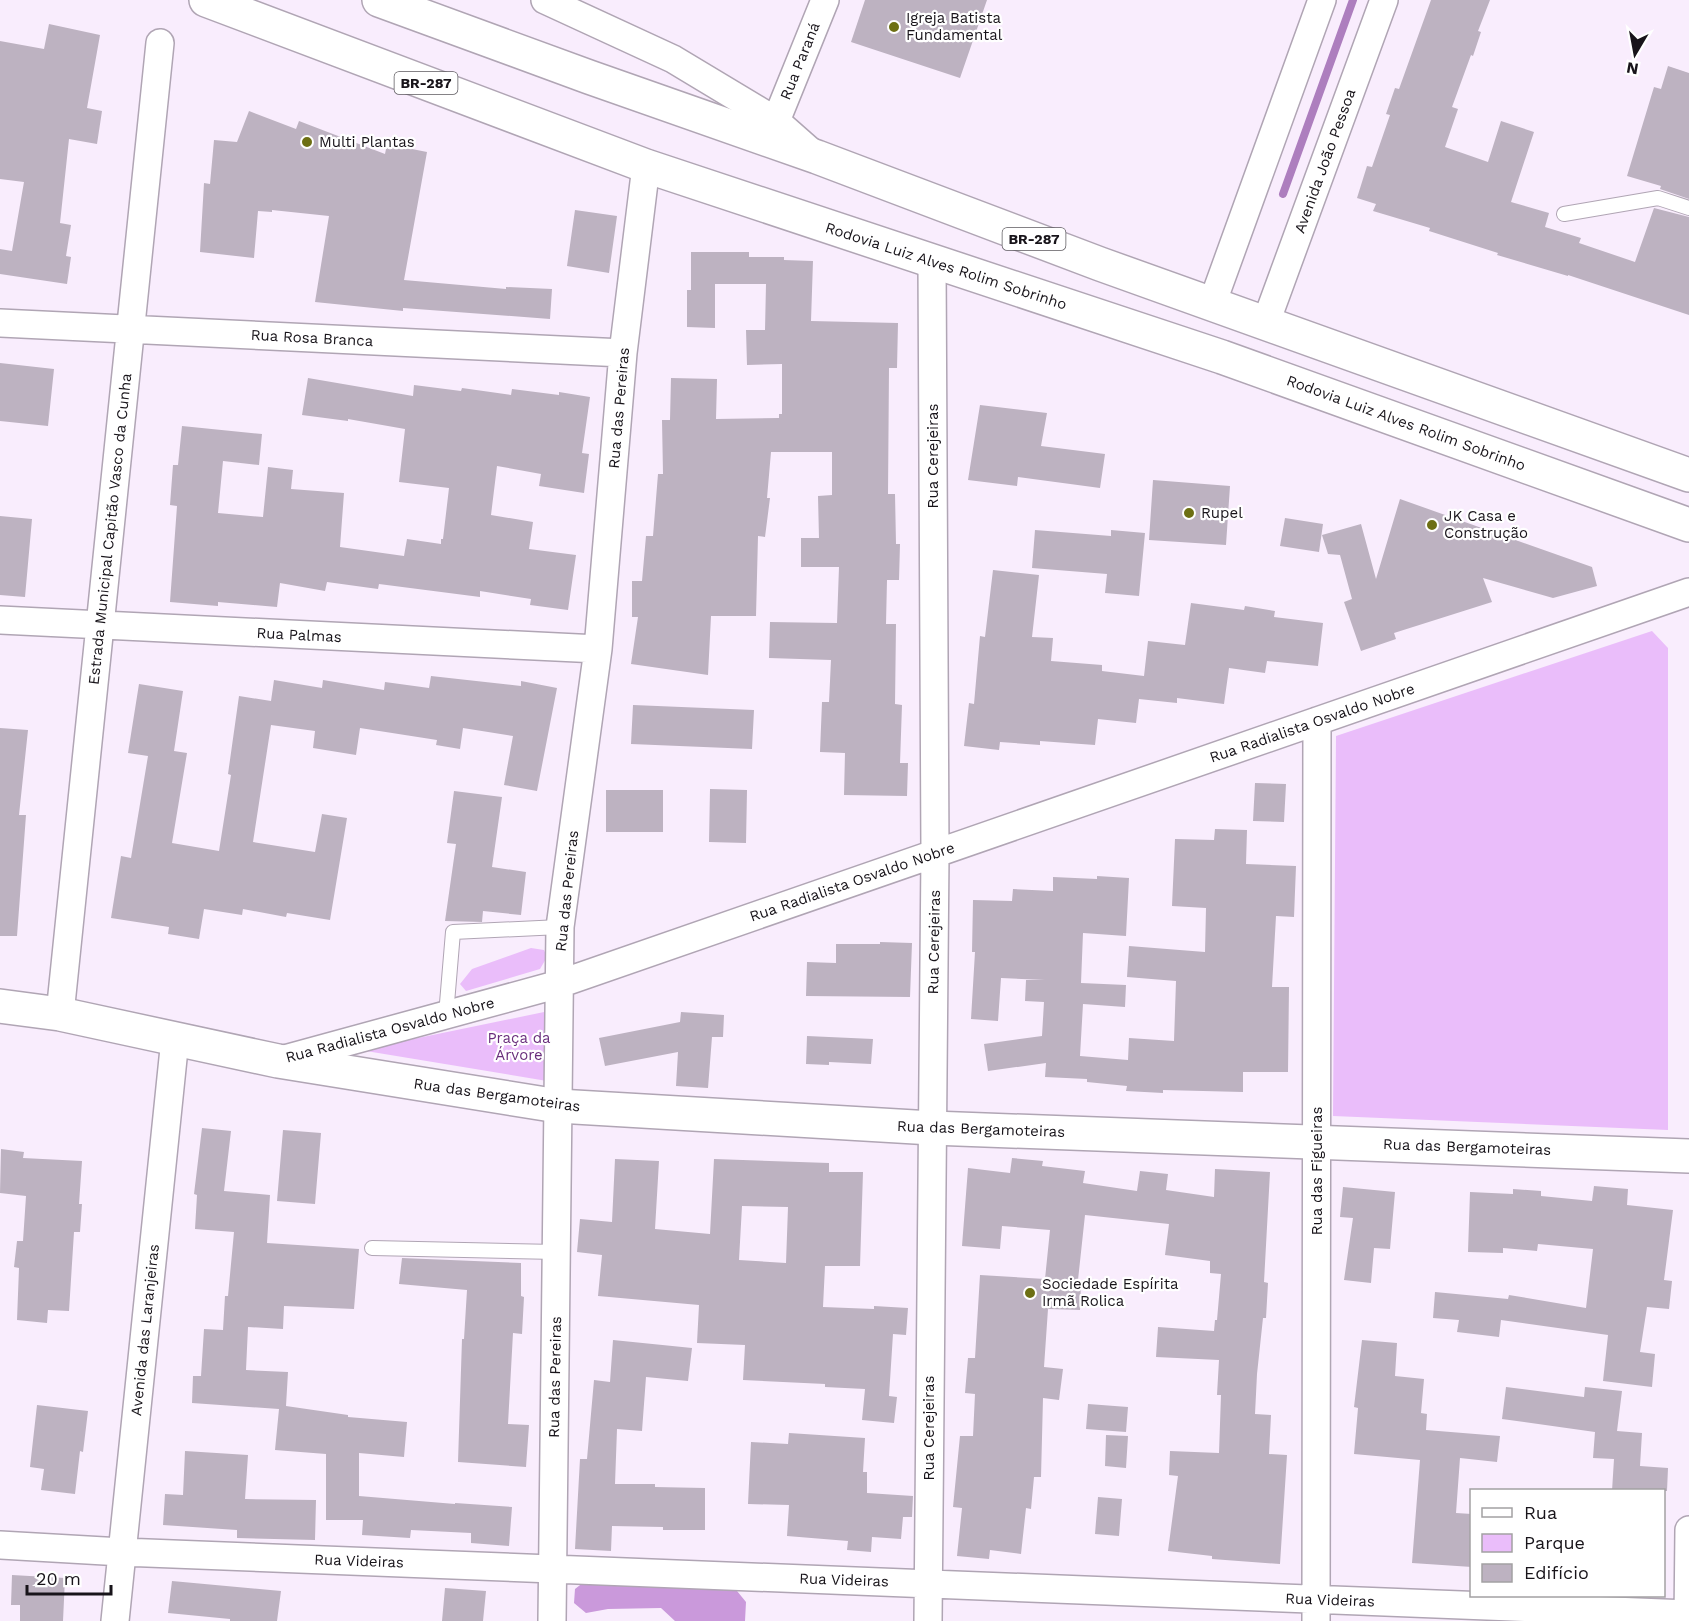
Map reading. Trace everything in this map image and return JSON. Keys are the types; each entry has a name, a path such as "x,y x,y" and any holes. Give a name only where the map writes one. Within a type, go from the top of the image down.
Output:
{"main road":[{"name":"Rodovia Luiz Alves Rolim Sobrinho","path":"206,0 646,166 1233,361 1689,525"},
{"name":"BR-287","path":"379,0 818,157 1212,304 1689,475"},
{"name":"Rua Radialista Osvaldo Nobre","path":"0,1006 60,1014 278,1061"},
{"name":"Rua das Bergamoteiras","path":"278,1061 558,1106 932,1128 1689,1156"}],"street":[{"path":"545,0 673,59 776,121 818,157"},
{"name":"Rua Paraná","path":"776,121 825,0"},
{"path":"1212,304 1322,0"},
{"name":"Avenida João Pessoa","path":"1266,322 1384,0"},
{"name":"Estrada Municipal Capitão Vasco da Cunha","path":"60,1014 160,43"},
{"name":"Rua das Pereiras","path":"552,1621 560,927 598,649 623,353 646,166"},
{"name":"Rua Cerejeiras","path":"928,1621 935,854 932,262"},
{"name":"Rua Rosa Branca","path":"0,323 623,353"},
{"name":"Rua Radialista Osvaldo Nobre","path":"278,1061 559,984 1689,592"},
{"name":"Rua Palmas","path":"0,620 598,649"},
{"name":"Rua das Figueiras","path":"1316,1610 1317,721"},
{"name":"Avenida das Laranjeiras","path":"115,1621 175,1039"},
{"path":"1688,1621 1689,1530"},
{"name":"Rua Videiras","path":"0,1545 122,1552 928,1584 1316,1610 1689,1614"}],"lane":[{"path":"1564,214 1658,198 1689,208"},
{"path":"446,1015 453,932 560,927"},
{"path":"372,1248 556,1252"}],"green space":[{"path":"1652,631 1668,648 1668,1130 1333,1116 1336,736"},
{"path":"531,948 544,950 547,957 540,969 466,991 460,984 472,969"},
{"name":"Praça da Árvore","path":"549,1011 547,1081 360,1050"}],"shaded area":[{"path":"584,1582 701,1585 737,1591 746,1602 745,1621 675,1621 661,1608 608,1609 586,1613 574,1603 575,1589"}],"building":[{"path":"865,0 987,0 960,78 851,42"},
{"path":"1431,0 1490,0 1478,31 1481,32 1473,56 1471,55 1452,107 1458,109 1445,147 1488,162 1501,121 1534,132 1511,202 1549,213 1545,227 1581,238 1579,243 1635,262 1654,208 1689,217 1689,315 1568,275 1497,255 1498,253 1429,231 1430,228 1373,211 1376,204 1357,198 1367,166 1372,167 1390,115 1386,114 1395,88 1399,89"},
{"path":"49,24 100,35 87,108 102,111 97,144 69,139 60,223 71,225 66,256 71,257 67,284 0,274 0,249 12,251 24,182 0,179 0,41 44,49"},
{"path":"1668,66 1689,73 1689,199 1660,189 1661,186 1627,176 1654,87 1661,89"},
{"path":"249,111 296,129 299,121 385,154 387,144 427,152 404,280 506,289 506,287 552,289 550,319 403,308 403,311 315,302 329,216 272,210 272,212 258,211 254,258 200,252 204,183 210,184 214,140 237,142"},
{"path":"575,210 617,216 609,273 567,266"},
{"path":"691,252 749,252 749,257 784,257 784,260 813,261 811,321 898,323 897,368 889,368 888,494 895,494 896,544 900,544 899,580 887,580 886,624 896,624 895,704 902,705 900,763 908,763 907,796 844,795 845,753 820,752 822,702 829,702 831,660 769,658 770,622 837,623 839,567 801,567 801,538 819,538 818,496 832,495 832,452 771,452 767,498 770,498 765,537 758,536 756,616 711,616 708,675 631,664 638,617 632,617 632,581 642,581 646,536 653,536 658,474 663,474 662,420 670,420 671,378 717,379 716,419 779,418 779,414 782,414 782,364 747,365 746,330 765,330 766,284 715,284 715,328 687,327 687,290 691,290"},
{"path":"0,363 54,369 48,426 0,421"},
{"path":"308,378 413,396 414,385 461,391 462,388 511,395 512,389 559,395 559,392 590,397 582,453 589,454 584,493 539,486 541,474 497,466 491,515 533,522 529,549 576,555 568,610 530,605 531,599 480,591 480,597 379,584 378,589 327,582 325,591 280,583 277,607 218,602 218,606 170,602 177,506 170,505 173,465 178,465 182,426 262,434 259,465 223,461 218,513 263,517 268,467 293,470 291,489 344,493 340,547 404,556 407,539 441,544 449,488 399,482 405,429 348,419 348,421 302,415"},
{"path":"980,405 1047,413 1041,446 1105,454 1100,488 1018,477 1017,486 968,480"},
{"name":"Rupel","path":"1153,480 1230,486 1226,545 1149,540"},
{"path":"1400,499 1592,567 1597,586 1553,598 1483,578 1492,602 1394,633 1396,639 1361,651 1344,602 1352,599 1340,555 1328,554 1322,535 1361,524 1376,579"},
{"path":"0,516 32,519 25,597 0,595"},
{"path":"1285,518 1323,524 1319,552 1280,546"},
{"path":"1035,530 1111,536 1111,530 1145,533 1139,596 1105,593 1107,574 1032,568"},
{"path":"993,570 1039,575 1032,637 1053,638 1051,661 1102,665 1102,671 1144,676 1148,641 1185,645 1191,603 1244,610 1245,606 1275,611 1274,617 1323,623 1318,666 1267,661 1265,673 1229,668 1224,704 1177,698 1177,703 1139,699 1136,723 1098,719 1095,745 1040,741 1040,745 1000,742 999,750 964,746 969,703 974,704 980,636 985,637"},
{"path":"431,676 521,686 521,681 557,688 537,791 504,785 513,736 463,728 460,749 436,745 437,740 360,728 356,755 313,748 315,731 271,725 253,842 315,852 322,814 347,818 330,920 287,913 286,917 243,909 242,915 204,909 199,939 168,934 169,927 111,918 121,856 131,858 148,756 128,753 139,684 183,691 174,751 187,753 172,843 219,851 231,775 228,774 239,696 271,701 274,680 322,688 323,680 384,690 385,682 429,688"},
{"path":"633,705 754,710 752,749 631,744"},
{"path":"0,728 28,730 19,815 26,815 17,936 0,936"},
{"path":"1255,783 1286,784 1284,822 1253,821"},
{"path":"710,789 747,790 746,843 709,842"},
{"path":"606,790 663,790 663,832 606,832"},
{"path":"454,791 502,797 492,867 526,872 521,915 483,911 482,922 445,921 456,844 447,843"},
{"path":"1215,829 1247,830 1246,864 1296,866 1294,917 1276,916 1272,987 1289,987 1288,1072 1243,1072 1243,1092 1163,1090 1163,1093 1126,1091 1127,1086 1087,1082 1087,1079 1045,1077 1046,1063 988,1071 984,1044 1042,1036 1044,1002 1025,1001 1026,980 1045,980 1001,978 998,1021 971,1019 975,952 972,952 973,900 1012,901 1013,889 1053,891 1053,877 1129,878 1126,936 1083,933 1081,983 1126,985 1125,1007 1083,1004 1080,1056 1128,1060 1129,1038 1174,1041 1176,981 1127,977 1129,946 1205,952 1206,908 1172,906 1175,839 1214,840"},
{"path":"880,942 912,943 910,997 806,996 807,962 836,963 836,944 880,944"},
{"path":"681,1012 724,1015 723,1037 712,1037 708,1088 676,1086 678,1052 605,1066 599,1038 680,1022"},
{"path":"807,1036 873,1039 871,1064 829,1062 829,1065 806,1064"},
{"path":"202,1128 231,1131 224,1191 270,1195 267,1243 359,1249 354,1309 284,1306 283,1329 248,1327 246,1370 288,1372 286,1406 348,1415 348,1417 407,1422 404,1457 359,1453 359,1496 512,1507 509,1546 471,1543 471,1533 411,1530 410,1538 362,1535 363,1520 326,1520 326,1454 275,1450 279,1409 192,1403 193,1376 201,1376 204,1329 223,1330 225,1296 228,1296 234,1232 195,1229 197,1195 194,1194"},
{"path":"283,1130 321,1133 315,1204 277,1201"},
{"path":"1,1149 24,1152 23,1158 82,1161 80,1232 74,1232 69,1311 48,1310 47,1323 17,1320 19,1268 14,1267 17,1241 23,1241 26,1196 0,1193"},
{"path":"1012,1158 1043,1161 1042,1166 1085,1171 1083,1183 1137,1191 1140,1171 1168,1174 1166,1190 1214,1197 1215,1169 1270,1172 1264,1282 1268,1283 1266,1318 1263,1318 1255,1414 1271,1415 1269,1454 1287,1455 1280,1564 1212,1559 1212,1556 1168,1551 1178,1476 1169,1475 1170,1451 1219,1453 1221,1395 1217,1395 1219,1360 1156,1357 1158,1327 1214,1331 1221,1274 1210,1273 1210,1261 1165,1255 1169,1224 1085,1215 1078,1280 1081,1281 1080,1310 1048,1309 1044,1367 1063,1369 1059,1400 1043,1398 1041,1477 1034,1477 1031,1509 1026,1508 1021,1554 990,1550 989,1559 957,1556 962,1508 953,1507 960,1436 973,1436 975,1394 965,1393 968,1358 975,1358 980,1275 1045,1279 1050,1230 1002,1226 1000,1249 962,1246 968,1168 1010,1173"},
{"path":"615,1159 659,1161 655,1229 710,1234 714,1159 829,1163 829,1172 863,1172 860,1266 825,1266 823,1307 908,1308 906,1335 893,1334 889,1396 897,1397 894,1423 862,1420 865,1389 825,1387 825,1384 743,1380 745,1345 697,1343 699,1305 598,1296 602,1255 577,1252 580,1219 612,1222","holes":["742,1206 788,1207 786,1263 739,1260"]},
{"path":"1594,1186 1628,1189 1627,1205 1673,1210 1664,1280 1672,1281 1669,1309 1647,1307 1640,1352 1655,1354 1652,1387 1603,1381 1608,1335 1501,1320 1499,1337 1457,1332 1459,1320 1433,1318 1435,1292 1508,1299 1509,1295 1586,1308 1593,1249 1538,1244 1537,1251 1503,1248 1503,1253 1468,1252 1470,1192 1513,1194 1513,1189 1541,1191 1541,1196 1592,1201"},
{"path":"1343,1187 1395,1192 1390,1249 1374,1248 1371,1283 1344,1280 1353,1218 1340,1217"},
{"path":"402,1258 521,1263 521,1296 524,1297 522,1334 513,1333 508,1424 529,1425 526,1467 458,1462 462,1339 464,1339 467,1290 399,1284"},
{"path":"613,1340 692,1348 688,1381 646,1377 642,1431 617,1429 615,1484 705,1488 705,1530 663,1530 663,1527 612,1526 611,1551 575,1549 580,1459 587,1459 594,1380 610,1382"},
{"path":"1362,1340 1397,1343 1395,1376 1424,1379 1421,1413 1427,1414 1426,1430 1500,1436 1497,1462 1460,1458 1456,1513 1470,1514 1470,1567 1412,1563 1420,1460 1354,1454 1358,1408 1354,1407"},
{"path":"1506,1387 1584,1397 1585,1387 1622,1391 1617,1431 1642,1433 1640,1466 1668,1468 1667,1491 1665,1489 1612,1489 1614,1459 1593,1458 1595,1432 1502,1419"},
{"path":"1088,1404 1128,1407 1126,1432 1086,1429"},
{"path":"37,1405 88,1411 75,1494 41,1490 44,1469 30,1467"},
{"path":"789,1433 865,1438 863,1472 867,1472 867,1493 913,1496 912,1517 903,1517 901,1539 872,1537 871,1552 847,1550 848,1541 787,1536 789,1505 748,1504 751,1442 788,1444"},
{"path":"1106,1435 1128,1436 1126,1468 1105,1466"},
{"path":"185,1451 248,1455 245,1499 316,1500 315,1540 237,1538 237,1530 163,1525 165,1494 183,1495"},
{"path":"1098,1497 1122,1499 1119,1536 1095,1534"},
{"path":"12,1575 65,1578 63,1621 20,1621 20,1605 11,1605"},
{"path":"172,1581 281,1591 277,1621 230,1621 230,1619 168,1613"},
{"path":"445,1588 486,1591 483,1621 442,1621"}],"waterway":[{"path":"1283,194 1353,0"}],"place":[{"name":"Igreja Batista Fundamental","path":"894,27"},
{"name":"Multi Plantas","path":"307,142"},
{"name":"Rupel","path":"1189,513"},
{"name":"JK Casa e Construção","path":"1432,525"},
{"name":"Sociedade Espírita Irmã Rolica","path":"1030,1293"}]}
